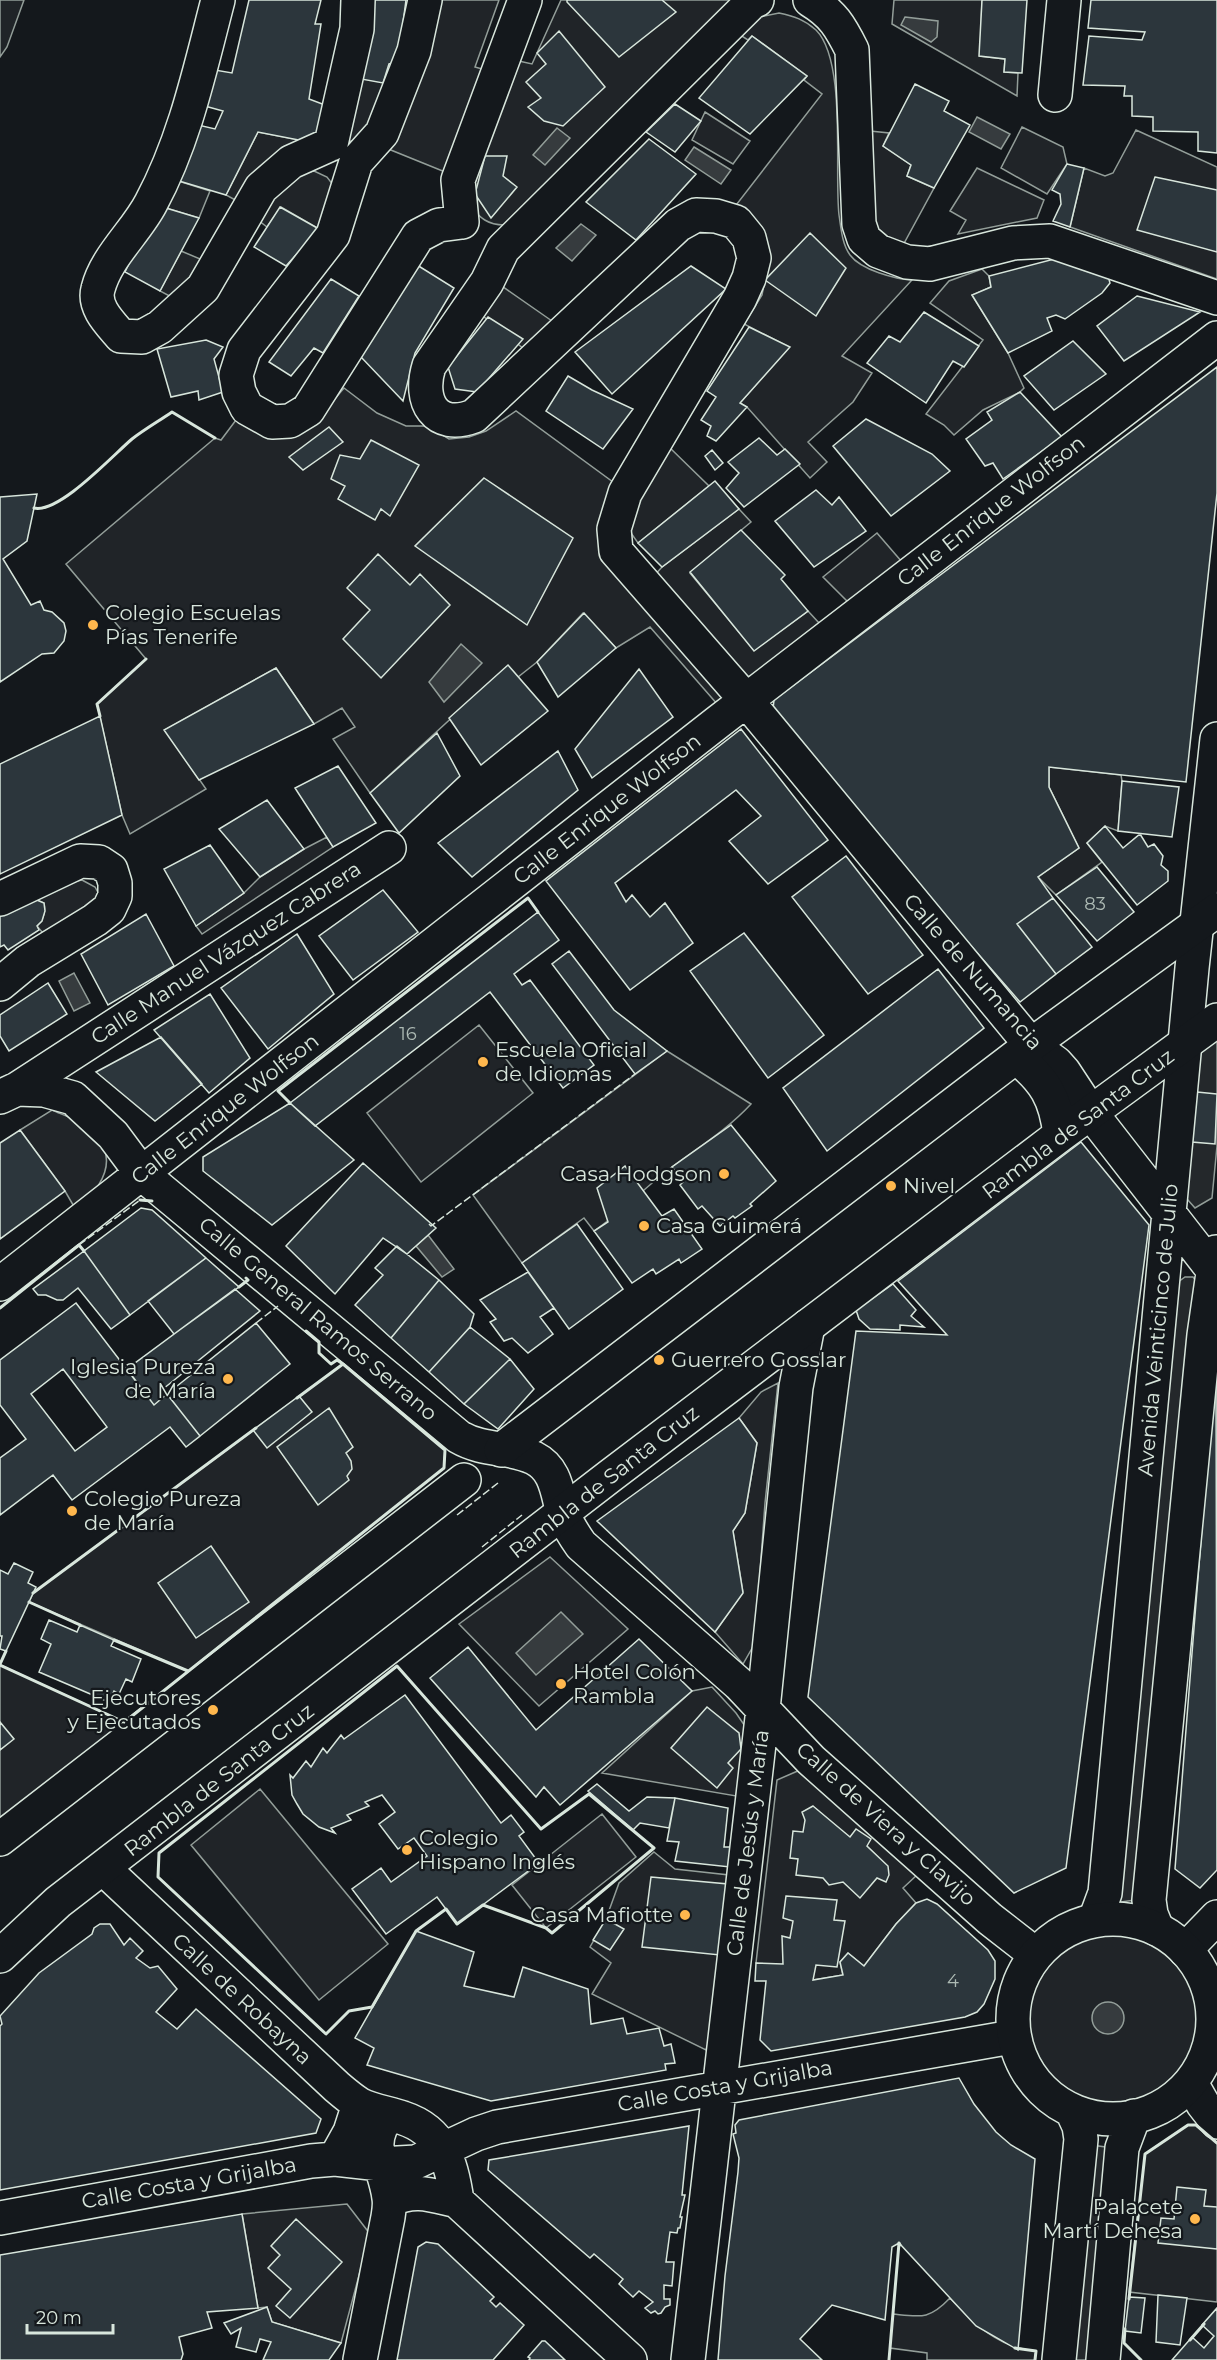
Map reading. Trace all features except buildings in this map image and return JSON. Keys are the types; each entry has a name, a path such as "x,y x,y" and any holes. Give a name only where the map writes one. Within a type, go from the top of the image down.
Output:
{"street":[{"path":"218,0 188,117 151,204 106,269 97,290 100,310 121,336 142,337 160,327 203,288 261,188 291,162 343,153 382,132 414,51 425,0"},
{"path":"358,0 357,29 333,235 244,350 236,375 239,392 247,408 272,422 290,421 308,410 418,236 439,225 462,222 503,249 752,2 757,0"},
{"path":"462,222 458,180 525,0"},
{"path":"810,0 827,10 840,26 852,50 859,224 864,239 878,251 907,262 930,264 1013,243 1050,241 1217,298"},
{"path":"1055,95 1064,0"},
{"name":"Calle de Numancia","path":"503,249 487,282 429,366 424,382 427,401 437,415 453,421 461,421 474,416 678,225 696,215 716,216 736,222 749,238 754,258 749,278 740,298 625,493 614,529 616,550 746,700 1023,1051 1056,1064 1091,1113 1169,1211 1216,1264"},
{"name":"Calle Enrique Wolfson","path":"0,1284 746,700 1217,338"},
{"name":"Avenida Veinticinco de Julio","path":"1095,1920 1105,1893 1186,1043 1207,916 1217,739"},
{"name":"Calle Manuel Vázquez Cabrera","path":"8,1093 389,848"},
{"path":"0,899 80,861 99,862 111,870 115,883 115,896 109,909 28,962 0,984"},
{"path":"0,1839 501,1450 1023,1051 1207,916"},
{"name":"Rambla de Santa Cruz","path":"0,1956 51,1908 563,1513 1060,1135 1217,1020"},
{"path":"1023,1051 1050,1094 1058,1115 1060,1135"},
{"path":"63,1059 59,1071 60,1079 74,1098"},
{"path":"8,1093 44,1090 74,1098"},
{"name":"Calle General Ramos Serrano","path":"74,1098 113,1135 142,1174 459,1437 473,1445 531,1457 548,1470 557,1486 563,1513"},
{"path":"1157,1929 1149,1900 1204,1335 1216,1264"},
{"name":"Calle de Jesús y María","path":"688,2360 763,1709 796,1387 808,1326"},
{"name":"Calle de Viera y Clavijo","path":"563,1513 581,1545 739,1684 811,1760 990,1918 1035,1954"},
{"name":"Calle de Robayna","path":"104,1869 323,2075 374,2109"},
{"path":"1185,1950 1217,1917"},
{"path":"1095,1920 1128,1920 1157,1929 1185,1950 1197,1965 1208,1988 1213,2012 1212,2038 1202,2066 1191,2084 1176,2098 1158,2109 1134,2116 1104,2119 1073,2113 1046,2095 1024,2068 1012,2037 1017,1986 1035,1954 1060,1934 1081,1924 1095,1920"},
{"name":"Calle Costa y Grijalba","path":"0,2218 311,2161 335,2159 380,2164 416,2162 476,2134 497,2127 1012,2037"},
{"path":"1191,2084 1217,2122"},
{"path":"374,2109 419,2124 442,2149 449,2158 457,2201"},
{"path":"335,2159 350,2132 374,2109"},
{"path":"360,2360 390,2200 380,2164 377,2136 382,2123 374,2109"},
{"path":"1059,2360 1081,2139 1079,2126 1073,2113"},
{"path":"1108,2356 1122,2148 1134,2116"},
{"path":"390,2200 405,2193 420,2192 457,2201 630,2360"}],"shaded area":[{"path":"0,0 24,0 7,47 0,57"},
{"path":"367,0 414,0 378,125 354,142 345,140"},
{"path":"442,0 499,0 475,67 489,71 450,174 381,146 427,62"},
{"path":"561,0 731,0 504,225 493,224 481,217 470,206 477,163 514,60 532,64"},
{"path":"894,0 982,0 980,56 1005,59 1004,72 1018,73 1017,96 892,24"},
{"path":"779,13 799,19 816,30 826,45 832,66 836,91 839,215 847,251 855,260 870,269 888,276 912,280 842,356 872,373 853,402 808,442 827,462 810,478 747,407 740,403 789,347 744,324 762,295 767,269 733,209 822,94 804,80 807,76 752,36 748,40 740,35 760,17"},
{"path":"905,17 938,21 937,37 931,42 901,25"},
{"path":"705,112 750,141 733,164 692,140"},
{"path":"977,117 1010,134 1001,149 969,132"},
{"path":"1022,127 1063,147 1067,164 1047,194 1001,168"},
{"path":"557,128 570,138 545,165 533,155"},
{"path":"1136,130 1217,167 1217,279 1070,227 1084,168 1105,176 1113,173"},
{"path":"870,131 889,133 883,146 911,165 907,176 934,188 902,247 880,237 873,225"},
{"path":"258,132 314,143 239,202 226,195"},
{"path":"694,147 731,170 721,184 685,160"},
{"path":"977,168 1044,200 1037,218 958,234 966,220 950,211"},
{"path":"314,171 327,177 337,190 319,229 281,207 267,227 258,220 274,195 286,182 303,173"},
{"path":"169,178 210,191 199,218 156,205"},
{"path":"581,224 596,235 572,261 556,248"},
{"path":"181,251 205,261 177,300 160,291"},
{"path":"982,269 989,276 991,287 972,295 1008,353 1024,388 983,410 954,435 944,425 926,414 983,340 930,303 949,281"},
{"path":"496,282 552,321 524,349 478,312"},
{"path":"344,388 377,413 406,426 428,426 449,439 469,437 486,431 516,411 617,485 603,516 731,697 718,705 650,627 616,648 583,613 537,662 518,677 508,666 370,793 333,739 355,727 342,708 314,724 276,668 165,730 206,789 130,834 122,815 97,704 146,659 66,564 215,438 221,440 239,416 323,413"},
{"path":"668,446 709,486 638,543 626,526"},
{"path":"739,509 751,522 690,573 754,650 808,611 819,623 742,687 652,578 662,567"},
{"path":"877,533 902,562 851,605 823,577"},
{"path":"461,644 482,663 444,702 429,682"},
{"path":"1049,767 1121,775 1122,781 1118,831 1105,826 1087,843 1102,862 1056,895 1038,877 1079,848 1049,787"},
{"path":"327,837 333,847 202,934 196,926 244,893 260,877"},
{"path":"82,880 95,887 100,896 49,935 42,932 37,926 44,915 44,903 32,898 62,884"},
{"path":"74,973 90,1003 74,1011 59,981"},
{"path":"479,1025 533,1093 421,1182 367,1113"},
{"path":"1211,1038 1217,1042 1217,1146 1212,1198 1195,1208 1180,1191 1193,1047"},
{"path":"667,1051 751,1104 723,1130 662,1175 594,1231 584,1218 522,1263 473,1195"},
{"path":"52,1110 76,1120 92,1131 103,1145 106,1156 106,1166 98,1185 76,1210 65,1191 20,1130"},
{"path":"428,1235 454,1269 442,1277 416,1246"},
{"path":"1185,1277 1193,1277 1203,1290 1142,1899 1121,1902 1113,1895 1174,1285"},
{"path":"343,1364 445,1450 444,1468 188,1671 29,1602 33,1593"},
{"path":"778,1383 765,1503 755,1643 743,1664 715,1632 743,1592 733,1531 745,1513 757,1443 739,1418 761,1392"},
{"path":"550,1557 628,1629 539,1706 459,1624"},
{"path":"561,1612 583,1634 536,1675 516,1653"},
{"path":"0,1665 124,1722 0,1820"},
{"path":"712,1687 747,1729 736,1796 602,1773 692,1691"},
{"path":"800,1770 918,1874 903,1888 916,1903 896,1924 864,1966 848,1953 840,1962 843,1975 813,1980 756,1963 777,1780"},
{"path":"260,1789 388,1944 319,2000 191,1845"},
{"path":"602,1814 636,1857 546,1928 512,1885"},
{"path":"654,1852 675,1869 729,1875 712,2032 706,2050 592,1994 611,1963 590,1947 606,1919 619,1883"},
{"path":"1095,1920 1128,1920 1157,1929 1185,1950 1197,1965 1208,1988 1213,2012 1212,2038 1202,2066 1191,2083 1176,2098 1157,2109 1134,2116 1104,2119 1073,2113 1046,2095 1024,2068 1012,2037 1017,1986 1035,1954 1060,1934","holes":["1125,1930 1153,1939 1177,1956 1193,1980 1202,2008 1201,2038 1190,2065 1170,2087 1145,2102 1116,2108 1087,2104 1060,2092 1039,2071 1026,2044 1023,2014 1029,1986 1045,1961 1068,1941 1095,1931"]},
{"path":"1113,1930 1147,1937 1176,1956 1195,1985 1202,2019 1195,2053 1176,2082 1147,2101 1113,2108 1079,2101 1050,2082 1031,2053 1024,2019 1031,1985 1050,1956 1079,1937"},
{"path":"1108,2002 1119,2007 1124,2018 1119,2029 1108,2034 1097,2029 1092,2018 1097,2007"},
{"path":"1188,2125 1196,2125 1217,2143 1217,2302 1129,2292 1145,2154"},
{"path":"1091,2145 1113,2148 1094,2360 1068,2360"},
{"path":"347,2204 370,2234 341,2343 272,2322 267,2307 258,2308 242,2214"},
{"path":"950,2298 968,2317 999,2340 1036,2351 1035,2360 927,2360 927,2353 890,2348 893,2314 918,2316 930,2314"}],"fence":[{"path":"429,1224 431,1226 635,1074"},
{"path":"79,1245 140,1200"},
{"path":"256,1323 278,1306"},
{"path":"457,1515 498,1483"},
{"path":"482,1547 522,1515"}],"wall":[{"path":"34,508 45,507 71,493 132,439 172,412 215,438"},
{"path":"100,716 97,704 146,659"},
{"path":"290,1103 278,1091 528,898 538,912"},
{"path":"140,1200 152,1201"},
{"path":"0,1308 79,1245 84,1251"},
{"path":"239,1287 248,1280 246,1278"},
{"path":"127,1720 444,1468 445,1450 343,1364 337,1360 331,1364 319,1353 319,1342 306,1331"},
{"path":"297,1398 343,1364"},
{"path":"33,1593 256,1428"},
{"path":"29,1602 80,1625"},
{"path":"114,1640 188,1671"},
{"path":"0,1664 6,1651"},
{"path":"0,1665 124,1722"},
{"path":"397,1666 541,1829 589,1794 654,1848 552,1933 546,1928 483,1905 457,1924 446,1909 416,1931 372,2007 349,2011 326,2034 158,1877 159,1853 397,1666"},
{"path":"1129,2299 1145,2154 1188,2125 1196,2125 1217,2143"},
{"path":"889,2360 899,2243 900,2245"},
{"path":"1190,2340 1204,2324"},
{"path":"1125,2329 1124,2343 1141,2360"},
{"path":"1015,2348 1036,2351 1035,2360"}],"place":[{"name":"Colegio Escuelas Pías Tenerife","path":"93,625"},
{"name":"Escuela Oficial de Idiomas","path":"483,1062"},
{"name":"Casa Hodgson","path":"724,1174"},
{"name":"Nivel","path":"891,1186"},
{"name":"Casa Guimerá","path":"644,1226"},
{"name":"Guerrero Gosslar","path":"659,1360"},
{"name":"Iglesia Pureza de María","path":"228,1379"},
{"name":"Colegio Pureza de María","path":"72,1511"},
{"name":"Hotel Colón Rambla","path":"561,1684"},
{"name":"Ejecutores y Ejecutados","path":"213,1710"},
{"name":"Colegio Hispano Inglés","path":"407,1850"},
{"name":"Casa Mafiotte","path":"685,1915"},
{"name":"Palacete Martí Dehesa","path":"1195,2219"}]}
